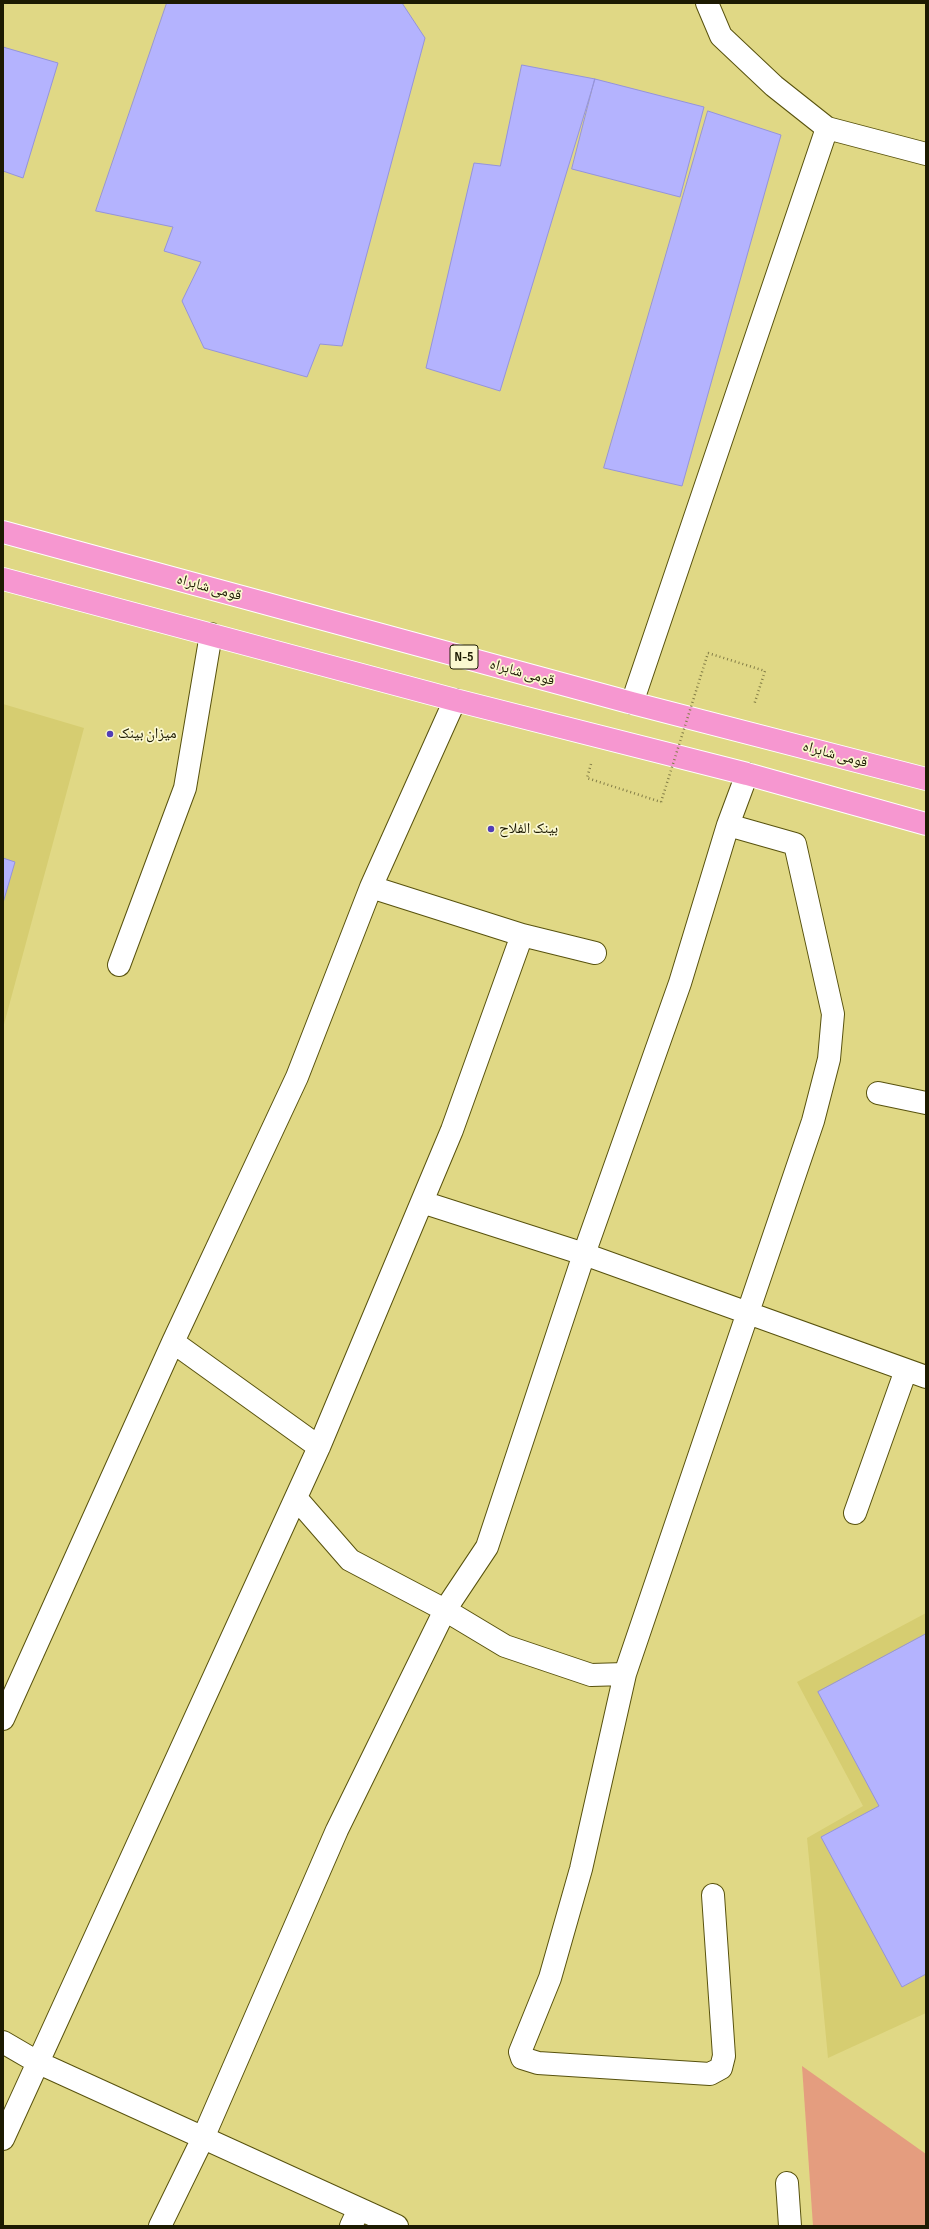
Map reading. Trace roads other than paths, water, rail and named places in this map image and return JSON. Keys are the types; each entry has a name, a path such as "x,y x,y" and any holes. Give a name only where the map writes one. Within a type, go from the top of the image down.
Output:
{"highway":[{"name":"قومی شاہراہ","path":"3,532 632,703 926,779"},
{"path":"3,579 455,700 747,774 926,824"}],"street":[{"path":"707,3 720,36 774,86 827,128 926,154"},
{"path":"632,703 827,128"},
{"path":"119,965 185,788 211,634"},
{"path":"3,1719 173,1342 296,1077 371,887 455,700"},
{"path":"160,2226 203,2138 337,1830 445,1610 487,1547 584,1254 680,983 728,825 747,774"},
{"path":"713,1895 724,2056 721,2068 710,2074 538,2064 522,2058 520,2052 550,1978 581,1869 625,1674 813,1121 828,1059 833,1014 795,844 728,825"},
{"path":"371,887 522,935 596,953"},
{"path":"3,2139 319,1447 452,1130 522,935"},
{"path":"878,1093 926,1103"},
{"path":"422,1202 584,1254 916,1373 855,1513"},
{"path":"173,1342 319,1447"},
{"path":"296,1498 350,1560 445,1610 505,1646 591,1675 625,1674"},
{"path":"3,2042 39,2063 203,2138 355,2218 396,2226"},
{"path":"787,2183 790,2226"}],"place":[{"name":"میزان بینک","path":"110,734"},
{"name":"بینک الفلاح","path":"491,829"}]}
